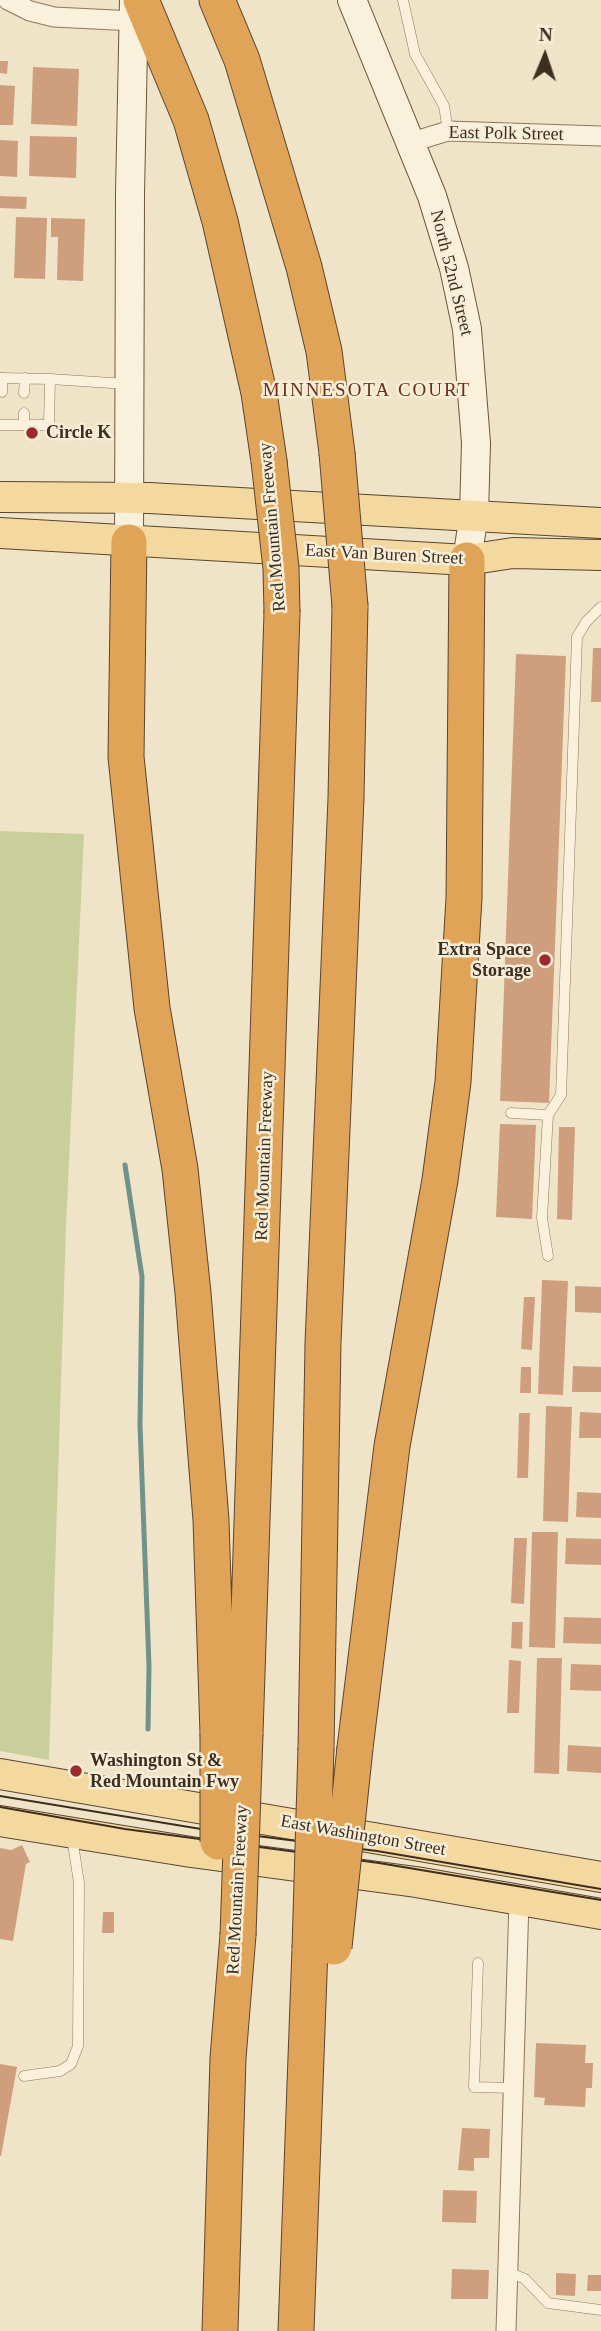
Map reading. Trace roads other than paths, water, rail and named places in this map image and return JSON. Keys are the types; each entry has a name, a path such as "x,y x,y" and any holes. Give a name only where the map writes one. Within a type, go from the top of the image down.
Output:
{"highway":[{"path":"216,0 242,61 304,267 324,351 337,453 350,606 346,798 324,1330 317,1748 322,1947"},
{"name":"Red Mountain Freeway","path":"136,7 181,94 220,221 260,393 281,568 282,613 232,1734 226,1934 229,2059 220,2331"},
{"path":"129,542 126,757 152,1008 180,1169 232,1734"},
{"path":"296,2331 302,2154 322,1947 355,1748 392,1446 440,1180 453,1082 464,898 467,560"}],"main road":[{"name":"North 52nd Street","path":"352,0 412,142 444,232 467,329 477,443 474,514 467,560"},
{"path":"129,542 130,193 136,7"},
{"path":"0,497 130,497 601,523"},
{"name":"East Van Buren Street","path":"0,533 467,560 513,553 601,555"},
{"name":"East Washington Street","path":"0,1774 601,1877"},
{"name":"East Washington Street","path":"0,1821 601,1914"}],"street":[{"path":"8,0 30,11 54,17 136,7"},
{"name":"East Polk Street","path":"412,142 447,131 601,136"},
{"path":"506,2331 519,1900"}],"lane":[{"path":"402,0 415,54 444,106 447,131"},
{"path":"2,392 1,378 131,384"},
{"path":"24,379 24,393"},
{"path":"2,411 1,425 49,425 50,379"},
{"path":"24,413 24,425"},
{"path":"548,1256 542,1218 548,1115 561,1095 577,637 586,622 599,613 601,607"},
{"path":"511,1113 548,1115"},
{"path":"24,2076 60,2071 71,2064 78,2046 79,1883 71,1833"},
{"path":"478,1963 474,2087 512,2088"},
{"path":"508,2271 525,2279 548,2303 601,2310"}],"waterway":[{"path":"125,1165 142,1277 140,1425 149,1666 148,1729"}],"tram line":[{"path":"0,1796 201,1829 377,1851 601,1889"},
{"path":"0,1807 125,1829 379,1863 601,1900"}],"place":[{"name":"Circle K","path":"32,433"},
{"name":"Extra Space Storage","path":"545,960"},
{"name":"Washington St & Red Mountain Fwy","path":"76,1771"}],"district":[{"name":"MINNESOTA COURT","path":"367,391"}]}
